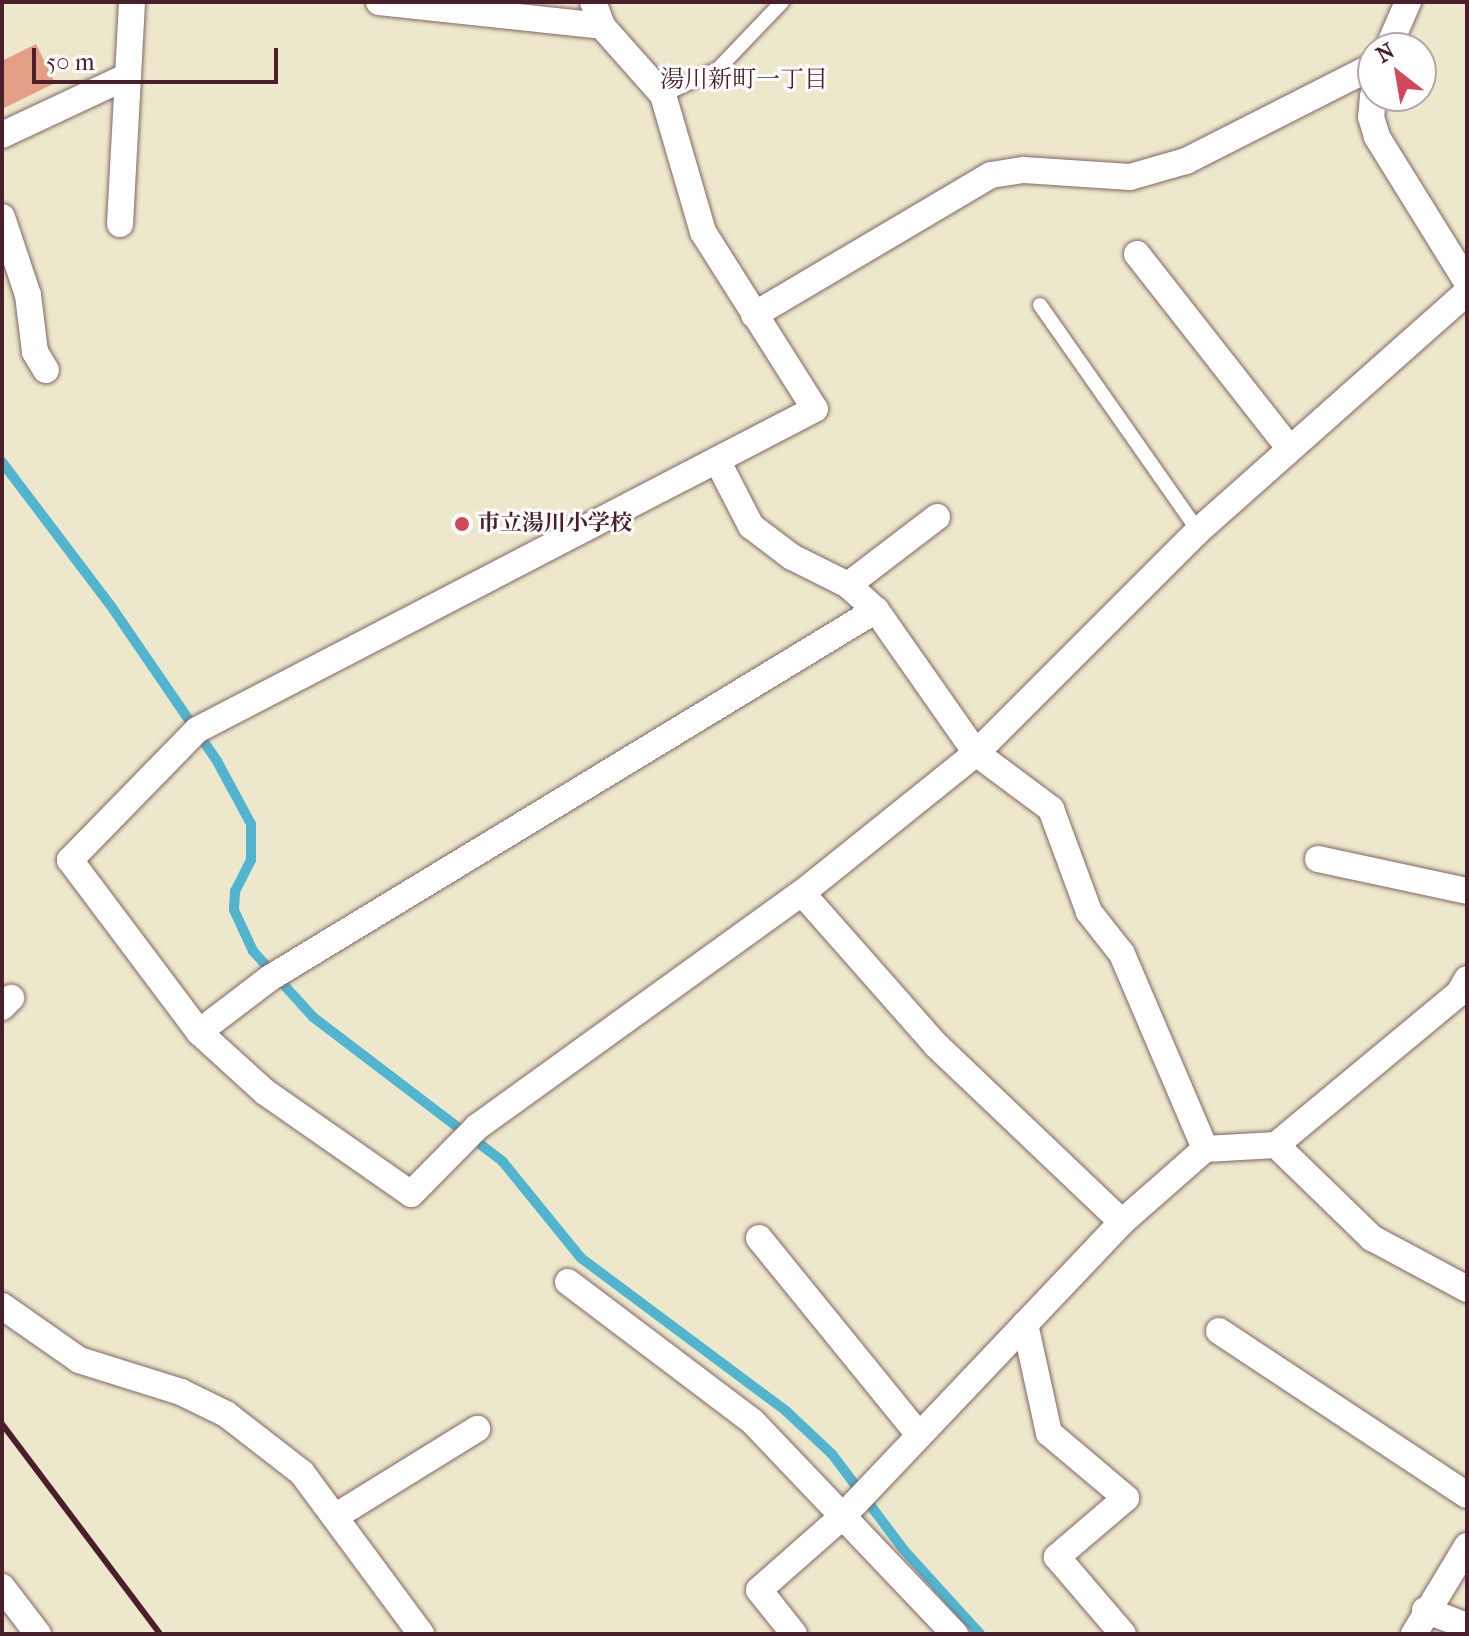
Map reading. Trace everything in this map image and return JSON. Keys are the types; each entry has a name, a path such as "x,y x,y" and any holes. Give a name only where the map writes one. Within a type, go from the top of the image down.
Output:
{"street":[{"path":"120,224 132,2"},
{"path":"379,2 597,14 663,95 703,232 815,409 197,730 70,860 199,1032 265,1092 411,1194 477,1127 802,893 976,753 1198,531 1467,292"},
{"path":"1395,32 1408,2"},
{"path":"754,315 991,175 1024,170 1130,177 1186,161 1357,74"},
{"path":"2,135 128,76"},
{"path":"1371,112 1377,137 1467,282"},
{"path":"2,217 28,295 35,352 46,370"},
{"path":"1137,254 1289,448"},
{"path":"718,462 751,526 792,557 848,585 876,610 976,753 1051,809 1089,912 1122,954 1205,1149"},
{"path":"848,585 937,517"},
{"path":"199,1032 270,978 876,610"},
{"path":"1318,859 1467,891"},
{"path":"802,893 936,1045 1122,1222"},
{"path":"794,1634 759,1590 844,1515 1122,1222 1205,1149 1276,1145 1459,993 1467,979"},
{"path":"1276,1145 1372,1238 1467,1289"},
{"path":"759,1238 919,1435"},
{"path":"568,1282 753,1422 955,1634"},
{"path":"2,1306 79,1360 181,1392 226,1414 302,1473 421,1634"},
{"path":"1025,1324 1049,1433 1126,1498 1057,1557 1123,1634"},
{"path":"1219,1331 1467,1495"},
{"path":"336,1516 477,1429"},
{"path":"1467,1546 1420,1622 1467,1626"},
{"path":"2,1587 38,1634"}],"lane":[{"path":"663,95 718,69 782,2"},
{"path":"1040,305 1198,531"}],"building":[{"path":"36,44 55,83 2,109 2,61"}],"waterway":[{"path":"2,462 113,609 217,761 251,824 251,860 235,891 234,910 253,951 313,1017 503,1162 581,1258 786,1411 832,1454 903,1549 980,1634"}],"railway":[{"path":"2,1424 160,1634"}],"place":[{"name":"市立湯川小学校","path":"462,524"}],"district":[{"name":"湯川新町一丁目","path":"744,80"}]}
